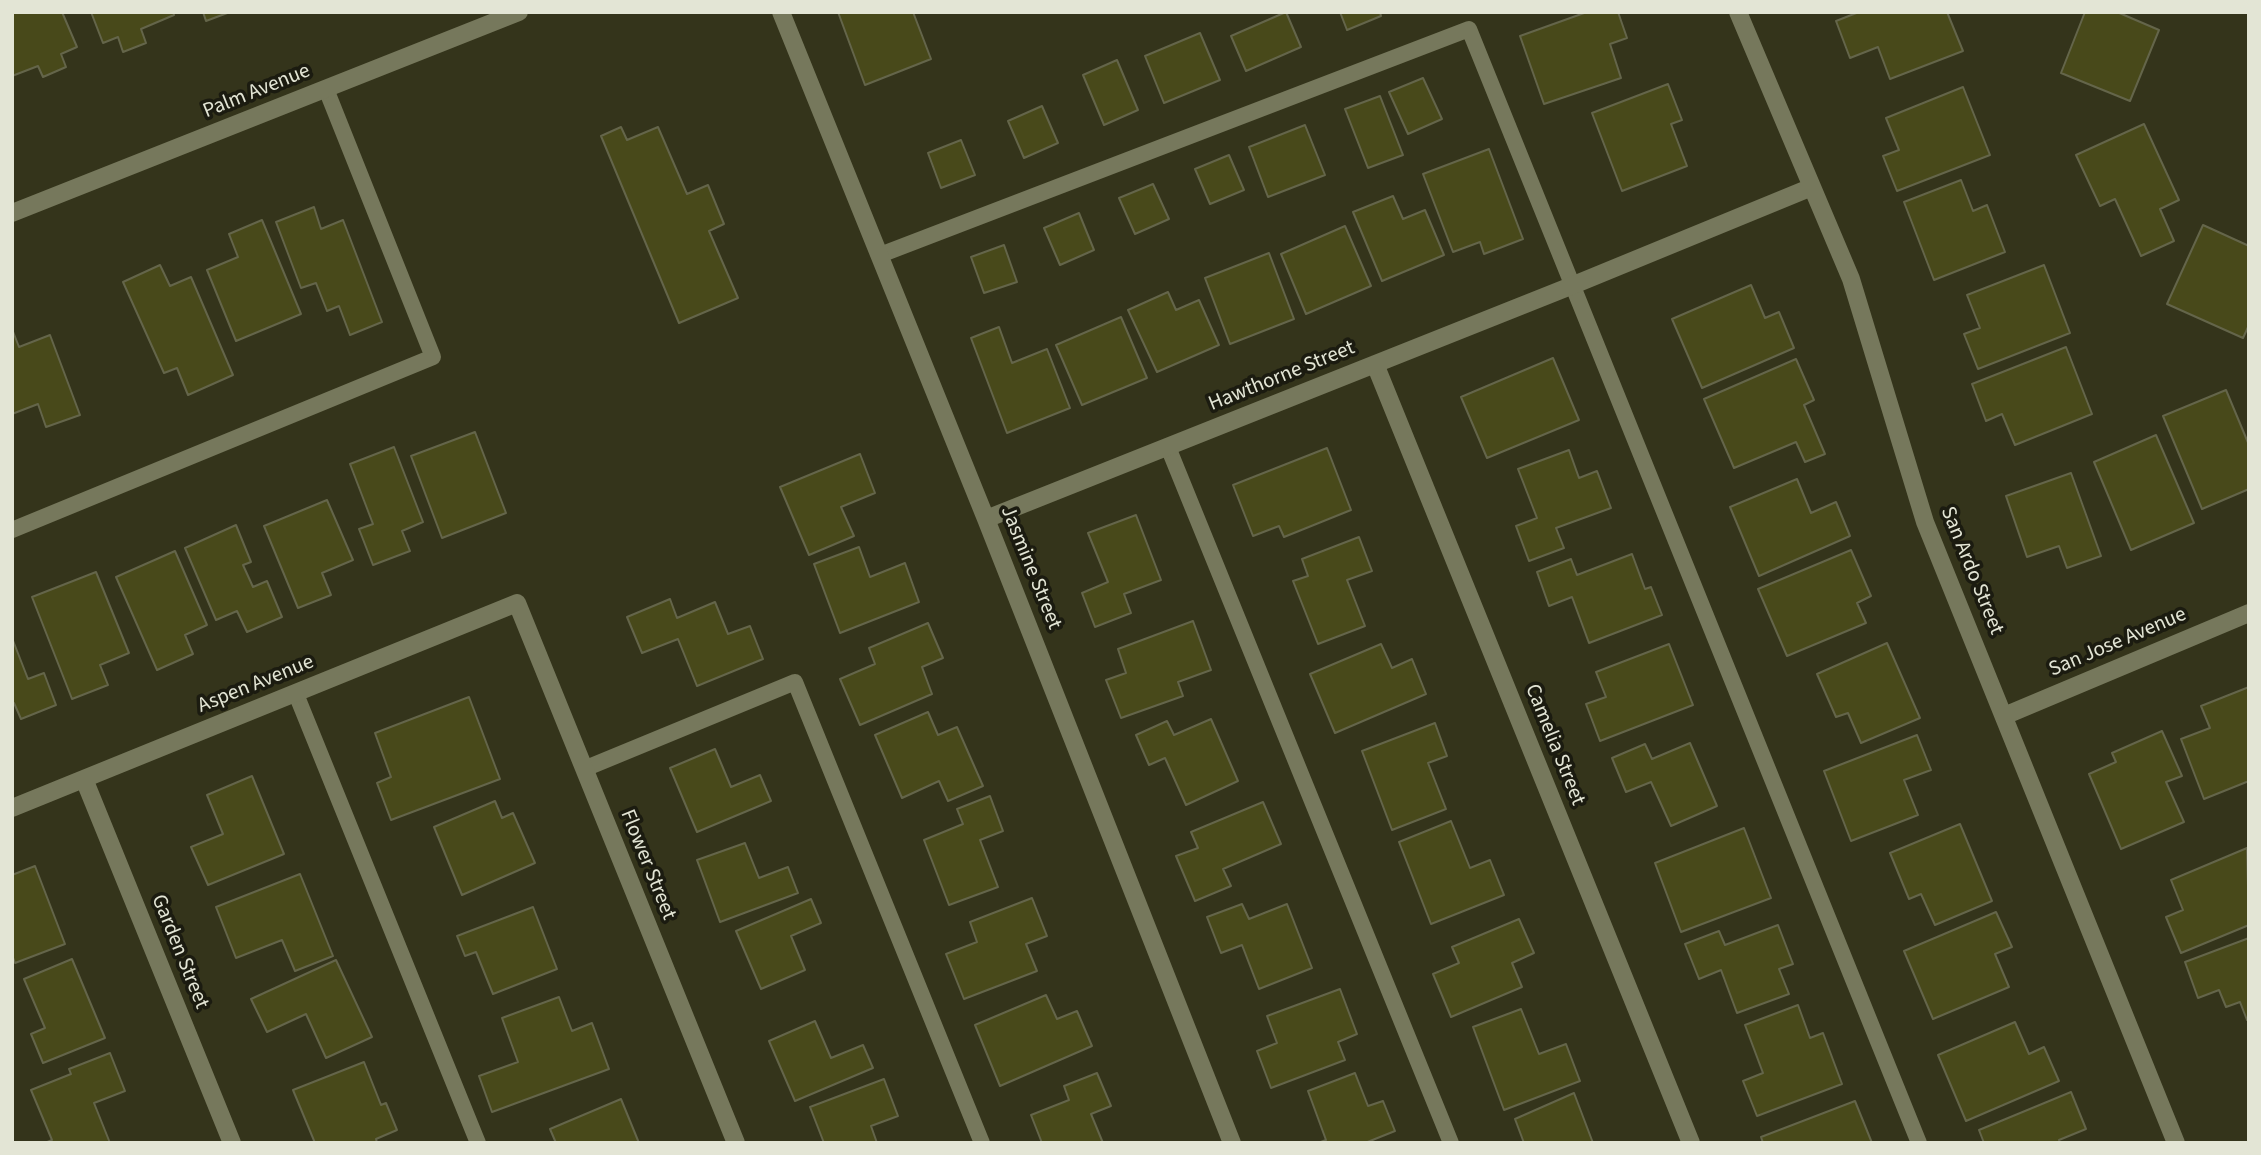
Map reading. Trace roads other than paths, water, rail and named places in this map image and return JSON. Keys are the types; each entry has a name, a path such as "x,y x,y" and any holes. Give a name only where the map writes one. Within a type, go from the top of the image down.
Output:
{"street":[{"name":"Palm Avenue","path":"12,213 519,12"},
{"name":"Jasmine Street","path":"781,12 986,519 1231,1143"},
{"name":"San Ardo Street","path":"1738,12 1851,279 1926,522 2176,1143"},
{"name":"Hawthorne Street","path":"986,519 1594,277 1812,187"},
{"name":"Camelia Street","path":"1375,364 1691,1143"},
{"name":"Aspen Avenue","path":"12,808 517,603"},
{"name":"Flower Street","path":"517,603 736,1143"},
{"name":"San Jose Avenue","path":"2004,716 2249,613"},
{"name":"Garden Street","path":"84,779 232,1143"}],"lane":[{"path":"880,255 1469,29 1919,1143"},
{"path":"12,530 433,357 326,89"},
{"path":"1168,447 1451,1143"},
{"path":"584,769 795,682 982,1143"},
{"path":"296,694 478,1143"}]}
